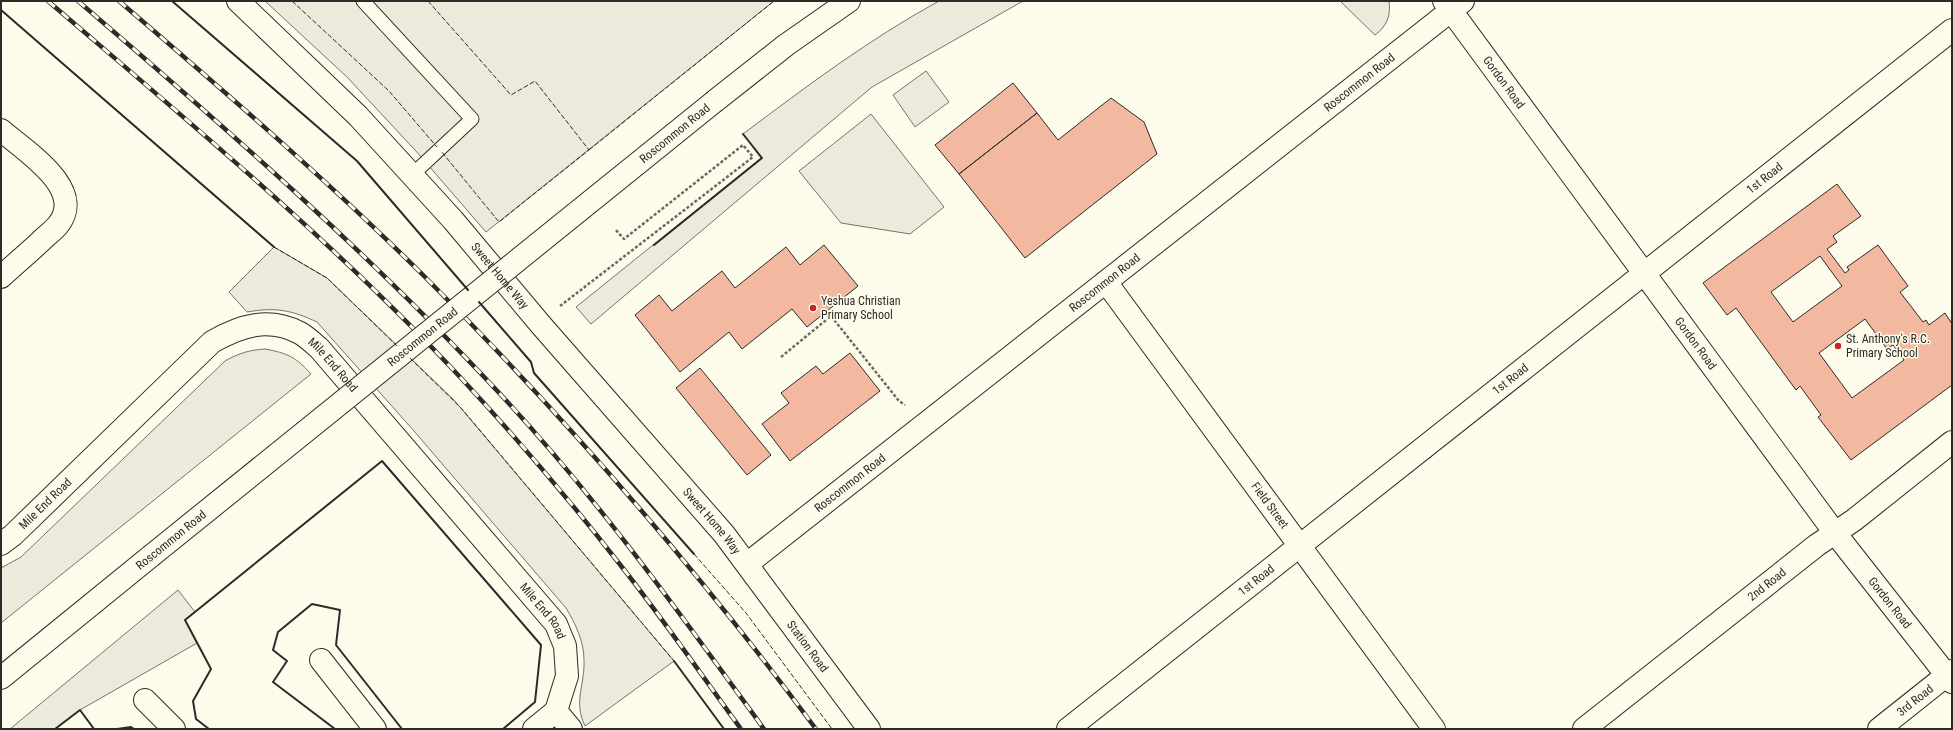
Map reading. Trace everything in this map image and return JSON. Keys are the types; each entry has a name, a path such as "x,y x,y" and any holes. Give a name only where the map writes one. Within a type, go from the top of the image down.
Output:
{"street":[{"name":"Sweet Home Way","path":"238,1 358,116 453,220 541,325 684,487 747,564"},
{"name":"Roscommon Road","path":"1,678 715,101 786,45 849,1"},
{"name":"Roscommon Road","path":"747,564 1106,282 1452,4"},
{"name":"Gordon Road","path":"1452,4 1644,273 1835,533 1950,676"},
{"name":"1st Road","path":"1068,729 1952,30"},
{"path":"1,130 54,176 62,188 66,200 65,213 58,225 1,277"},
{"name":"Field Street","path":"1106,282 1434,729"},
{"name":"Mile End Road","path":"1,544 13,535 212,342 232,330 250,326 280,326 300,333 320,348 556,624 564,646 567,676 556,711"},
{"name":"2nd Road","path":"1584,729 1811,550 1854,520 1952,442"},
{"name":"Station Road","path":"747,564 869,729"},
{"path":"321,660 375,729"},
{"name":"3rd Road","path":"1879,729 1950,676"},
{"path":"145,700 174,729"},
{"path":"534,729 556,711 571,729"}],"lane":[{"path":"363,1 472,119 412,175"}],"path":[{"path":"558,307 752,157 743,145 624,239 615,229"},
{"path":"781,357 831,316 899,401 912,410 925,425"}],"shaded area":[{"path":"265,1 774,1 486,232 415,150 347,77"},
{"path":"939,1 1023,1 872,87 591,324 576,307 761,158 743,134 814,81 887,31"},
{"path":"1340,1 1389,1 1389,16 1383,28 1375,35"},
{"path":"926,71 949,102 915,127 893,95"},
{"path":"871,114 944,207 910,234 841,223 799,171"},
{"path":"274,247 327,278 454,400 674,661 585,726 580,709 584,653 578,632 566,608 414,431 317,322 291,312 267,310 247,312 229,292"},
{"path":"265,349 279,352 291,357 301,363 311,374 1,623 1,568 21,557 225,361 245,352"},
{"path":"178,590 195,612 185,620 197,643 80,710 55,729 10,729"}],"building":[{"path":"1013,83 1037,113 959,174 935,145"},
{"path":"1111,98 1144,122 1157,154 1025,258 959,174 1037,113 1058,140"},
{"path":"1837,184 1861,216 1833,236 1837,242 1827,249 1845,273 1849,270 1847,267 1878,245 1908,286 1900,292 1923,322 1926,320 1929,325 1945,313 1952,324 1952,385 1851,460 1818,417 1821,415 1800,386 1796,390 1736,308 1727,315 1703,283","holes":["1820,256 1842,286 1793,322 1771,292","1865,319 1887,349 1893,345 1904,360 1852,398 1819,353"]},
{"path":"824,245 858,286 807,327 792,309 742,349 729,332 680,372 635,315 659,295 672,311 722,271 735,288 786,247 800,265"},
{"path":"850,353 880,391 790,461 762,424 789,403 781,393 816,366 823,374"},
{"path":"700,368 771,455 747,475 676,388"}],"railway":[{"path":"48,1 207,137 311,230 412,327 460,377 580,514 650,603 741,729"},
{"path":"78,1 296,192 401,292 502,396 572,475 638,558 764,729"},
{"path":"119,1 312,170 387,240 476,329 579,439 628,495 771,669 816,729"}],"fence":[{"path":"292,1 389,91 437,147"},
{"path":"428,1 511,95 535,81 589,150 499,222 441,151"},
{"path":"589,150 774,1"},
{"path":"274,247 327,278 398,347"},
{"path":"410,358 462,409 674,661"},
{"path":"694,554 746,613 832,729"}],"wall":[{"path":"172,1 357,161 468,290"},
{"path":"1,10 274,247"},
{"path":"654,245 762,158 743,134"},
{"path":"479,302 531,362 534,373 694,554"},
{"path":"209,729 196,719 193,701 211,669 185,620 382,461 541,645 535,702 503,729"},
{"path":"335,729 273,682 287,661 273,650 278,632 312,604 340,610 336,645 402,729"},
{"path":"674,661 724,729"},
{"path":"55,729 80,710 94,729"},
{"path":"117,729 131,727 134,729"}],"place":[{"name":"Yeshua Christian Primary School","path":"813,308"},
{"name":"St. Anthony's R.C. Primary School","path":"1838,346"}]}
